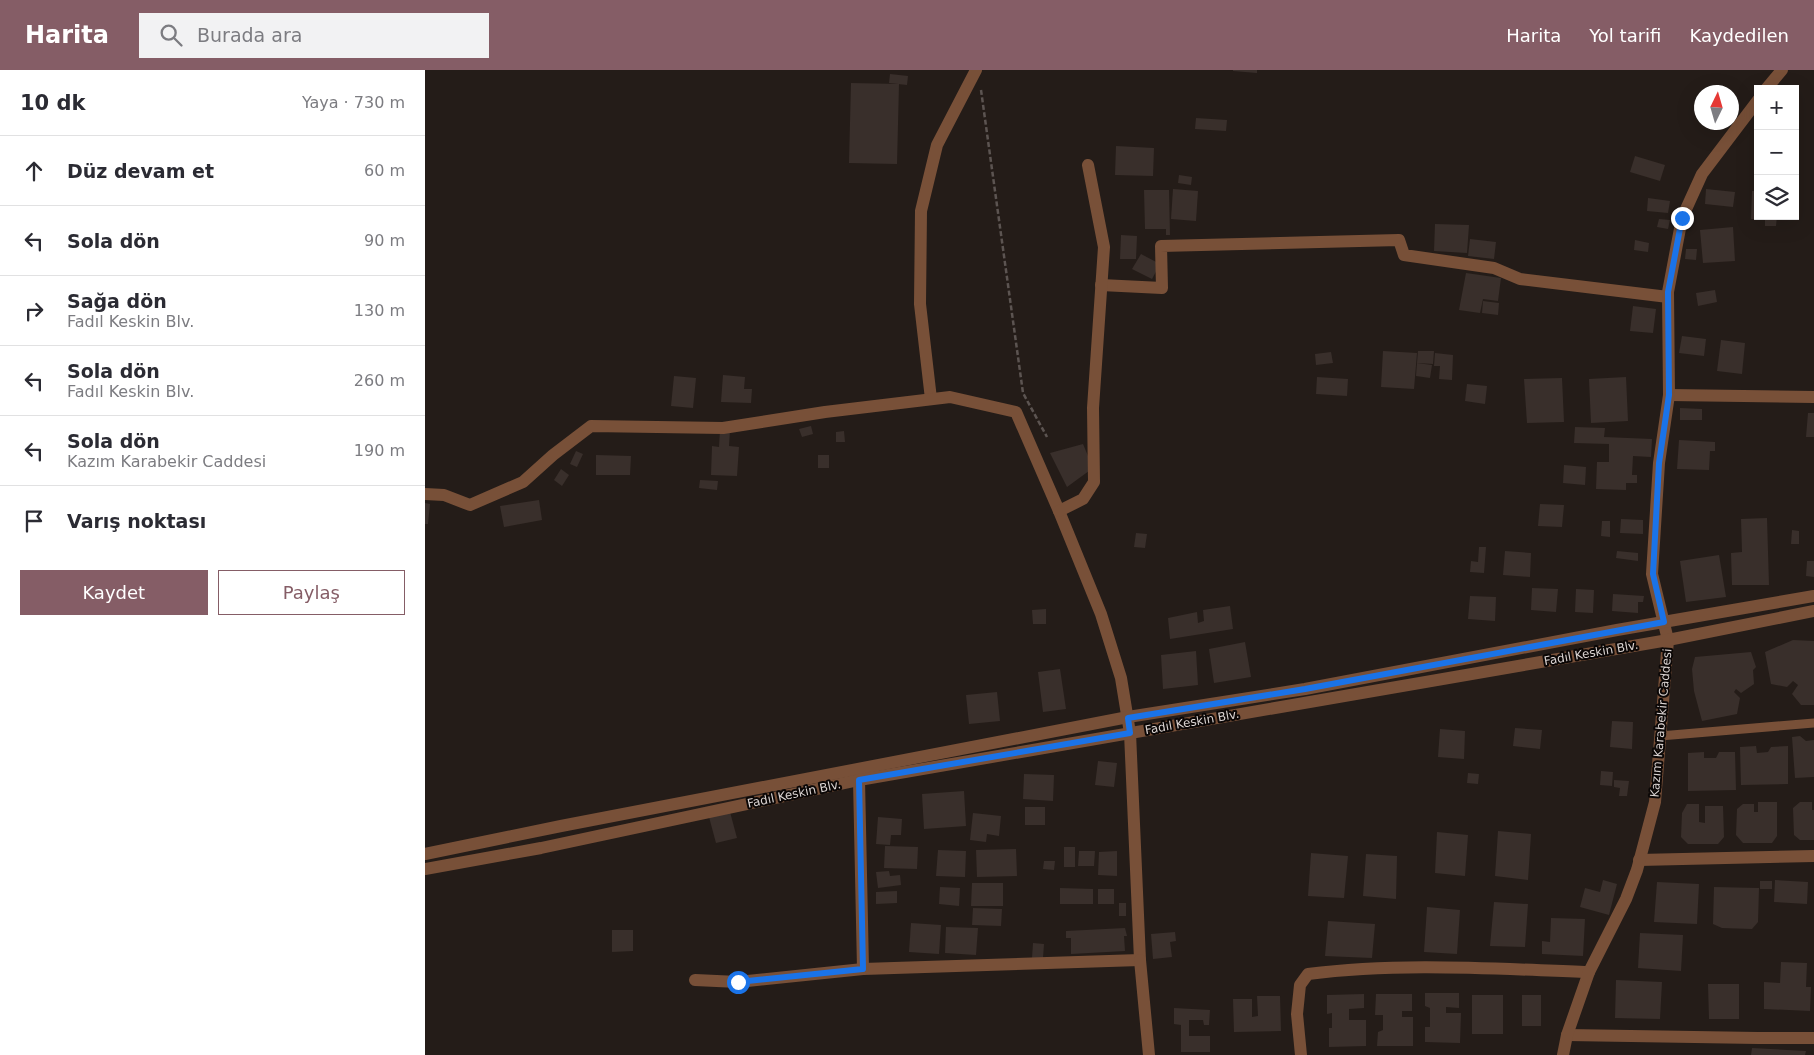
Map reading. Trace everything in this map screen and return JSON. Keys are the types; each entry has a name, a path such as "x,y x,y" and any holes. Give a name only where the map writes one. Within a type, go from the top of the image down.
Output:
{"street":[{"path":"931,399 920,304 921,211 937,145 976,70"},
{"path":"1769,85 1782,70"},
{"name":"Kazım Karabekir Caddesi","path":"1563,1055 1567,1035 1589,972 1626,899 1655,802 1668,640 1653,574 1659,463 1669,395 1668,297 1682,218 1703,174 1754,105"},
{"path":"1059,512 1083,499 1094,482 1093,408 1104,246 1088,164"},
{"path":"1101,285 1162,288 1161,246 1399,240 1404,255 1494,268 1520,279 1668,297"},
{"path":"1669,395 1814,397"},
{"path":"425,494 444,495 470,505 523,482 553,455 591,426 723,428 825,412 950,397 1016,412 1101,614 1121,678 1130,733 1140,960 1149,1055"},
{"name":"Fadıl Keskin Blv.","path":"425,854 561,826 1128,718 1305,689 1814,596"},
{"name":"Fadıl Keskin Blv.","path":"425,869 541,848 859,780 1668,640 1814,611"},
{"path":"859,780 863,969"},
{"path":"1639,860 1814,856"},
{"path":"695,980 738,982 863,969 1140,960"},
{"path":"1301,1055 1297,1014 1300,985 1308,974 1334,970 1406,967 1589,972"},
{"path":"1567,1035 1814,1038"}],"lane":[{"path":"1660,736 1814,723"}],"path":[{"path":"981,90 1023,392 1047,436"}],"building":[{"path":"1257,70 1257,73 1233,71"},
{"path":"890,74 908,76 907,85 889,83"},
{"path":"851,83 899,84 897,164 849,163"},
{"path":"1196,118 1227,120 1226,131 1195,129"},
{"path":"1116,146 1154,148 1153,176 1115,175"},
{"path":"1635,156 1665,165 1660,181 1630,172"},
{"path":"1179,175 1192,177 1191,185 1178,183"},
{"path":"1173,189 1198,191 1196,221 1171,219"},
{"path":"1706,189 1735,192 1733,207 1705,204"},
{"path":"1144,190 1169,190 1170,235 1166,235 1166,229 1145,229"},
{"path":"1752,191 1754,191 1754,219 1751,219"},
{"path":"1648,198 1670,201 1668,213 1647,211"},
{"path":"1659,219 1670,220 1668,229 1657,227"},
{"path":"1765,220 1777,220 1776,226 1765,226"},
{"path":"1435,224 1469,225 1467,253 1434,251"},
{"path":"1733,227 1735,261 1703,263 1700,230"},
{"path":"1121,235 1137,236 1136,259 1120,259"},
{"path":"1470,239 1496,242 1494,259 1468,256"},
{"path":"1635,240 1649,243 1648,252 1634,250"},
{"path":"1686,249 1697,249 1696,260 1685,259"},
{"path":"1141,254 1160,264 1152,279 1132,269"},
{"path":"1466,273 1501,278 1498,301 1483,299 1480,313 1459,310"},
{"path":"1715,290 1717,302 1698,306 1696,293"},
{"path":"1483,301 1499,303 1498,315 1482,313"},
{"path":"1633,306 1656,309 1653,333 1630,331"},
{"path":"1682,336 1706,339 1704,356 1679,353"},
{"path":"1721,340 1745,343 1742,374 1717,371"},
{"path":"1383,351 1417,353 1414,389 1381,387"},
{"path":"1418,351 1434,351 1433,364 1417,363"},
{"path":"1331,352 1333,363 1316,365 1315,354"},
{"path":"1435,353 1453,355 1452,380 1439,379 1440,366 1434,366"},
{"path":"1417,363 1432,365 1430,378 1416,376"},
{"path":"723,375 745,377 744,389 752,389 751,403 721,402"},
{"path":"674,376 696,378 693,408 671,406"},
{"path":"1317,377 1348,379 1347,396 1316,394"},
{"path":"1626,377 1628,421 1591,423 1589,379"},
{"path":"1562,378 1564,422 1527,423 1524,379"},
{"path":"1467,384 1487,386 1485,404 1465,401"},
{"path":"1680,408 1702,409 1702,420 1680,420"},
{"path":"1808,413 1814,413 1814,437 1806,437"},
{"path":"811,426 813,434 802,437 799,429"},
{"path":"1575,427 1605,428 1604,437 1652,439 1651,457 1633,456 1632,475 1637,475 1637,483 1626,483 1626,490 1596,489 1597,462 1609,462 1609,444 1574,443"},
{"path":"720,430 730,430 729,446 739,447 737,476 711,475 712,446 719,447"},
{"path":"844,431 845,442 836,442 836,432"},
{"path":"1679,440 1715,442 1715,451 1710,451 1709,470 1677,469"},
{"path":"1083,444 1093,468 1067,487 1050,453"},
{"path":"576,451 583,454 577,467 570,464"},
{"path":"596,455 631,456 630,475 596,475"},
{"path":"818,455 829,455 829,468 818,468"},
{"path":"1564,465 1586,467 1585,485 1563,483"},
{"path":"561,469 569,475 562,486 554,480"},
{"path":"700,480 718,481 717,490 699,488"},
{"path":"539,500 542,520 504,527 500,506"},
{"path":"425,503 430,504 428,524 425,524"},
{"path":"1540,504 1564,505 1562,527 1538,526"},
{"path":"1767,518 1769,585 1732,585 1731,553 1742,552 1741,519"},
{"path":"1621,519 1643,520 1643,534 1620,533"},
{"path":"1602,521 1610,521 1610,537 1601,536"},
{"path":"1792,530 1799,531 1799,544 1791,544"},
{"path":"1136,533 1147,534 1145,548 1134,547"},
{"path":"1479,547 1486,547 1484,573 1470,572 1471,561 1478,562"},
{"path":"1505,551 1531,553 1530,577 1503,575"},
{"path":"1617,551 1638,553 1638,561 1616,558"},
{"path":"1719,555 1726,597 1686,602 1680,561"},
{"path":"1807,561 1814,561 1814,577 1806,576"},
{"path":"1532,588 1558,589 1556,612 1531,610"},
{"path":"1576,589 1594,590 1593,613 1575,612"},
{"path":"1613,594 1644,596 1643,602 1638,602 1638,613 1612,611"},
{"path":"1470,596 1496,597 1495,621 1468,619"},
{"path":"1230,606 1233,629 1170,639 1168,618 1197,612 1198,623 1204,621 1203,610"},
{"path":"1046,609 1046,624 1033,624 1032,610"},
{"path":"1793,640 1814,641 1814,705 1801,705 1792,694 1798,685 1793,681 1787,687 1771,684 1765,652"},
{"path":"1245,642 1251,677 1214,683 1209,649"},
{"path":"1196,651 1198,685 1163,689 1161,655"},
{"path":"1751,652 1756,667 1753,670 1754,684 1741,693 1736,689 1734,692 1740,698 1737,714 1702,721 1694,691 1692,669 1695,657"},
{"path":"1060,669 1066,709 1043,712 1038,672"},
{"path":"997,692 1000,721 969,724 966,695"},
{"path":"1612,721 1633,722 1632,749 1610,747"},
{"path":"1515,728 1542,730 1540,749 1513,746"},
{"path":"1440,729 1465,731 1464,759 1438,757"},
{"path":"1800,736 1806,741 1814,740 1814,777 1795,778 1792,737"},
{"path":"1756,746 1757,753 1768,752 1771,747 1788,746 1788,784 1741,785 1740,747"},
{"path":"1704,752 1704,758 1716,758 1719,752 1735,752 1736,790 1688,791 1688,753"},
{"path":"1098,761 1117,763 1114,787 1095,785"},
{"path":"1601,771 1613,772 1612,786 1600,785"},
{"path":"1468,773 1479,774 1478,784 1467,783"},
{"path":"1024,774 1054,775 1053,801 1023,799"},
{"path":"1614,780 1629,781 1627,796 1619,796 1620,788 1614,787"},
{"path":"964,791 966,826 924,829 922,794"},
{"path":"1758,802 1777,802 1777,836 1772,843 1743,843 1736,835 1737,809 1743,804 1754,804 1754,812 1758,812"},
{"path":"1800,802 1812,802 1812,810 1814,810 1814,840 1800,840 1794,835 1793,808"},
{"path":"1687,804 1699,804 1699,822 1705,823 1705,806 1723,806 1724,837 1718,844 1688,844 1681,837 1682,813"},
{"path":"1025,807 1045,807 1045,825 1025,825"},
{"path":"730,812 737,838 716,843 709,817"},
{"path":"973,813 1001,816 999,836 987,834 986,842 970,840"},
{"path":"878,817 902,819 901,835 891,835 890,845 876,844"},
{"path":"1498,831 1531,834 1528,880 1495,876"},
{"path":"1437,832 1468,835 1465,876 1435,873"},
{"path":"885,846 918,847 917,869 884,868"},
{"path":"1064,847 1075,847 1075,867 1064,867"},
{"path":"1016,849 1017,876 977,877 976,850"},
{"path":"938,850 966,851 965,877 936,876"},
{"path":"1079,851 1095,851 1094,866 1078,866"},
{"path":"1117,851 1117,876 1098,875 1099,852"},
{"path":"1311,853 1348,856 1344,898 1308,896"},
{"path":"1366,854 1397,856 1396,899 1363,896"},
{"path":"1044,861 1055,861 1054,870 1043,869"},
{"path":"889,871 890,876 900,875 901,885 878,888 876,872"},
{"path":"1603,880 1617,884 1609,915 1580,907 1585,888 1600,892"},
{"path":"1775,880 1808,882 1807,904 1774,902"},
{"path":"1760,881 1772,881 1772,889 1760,889"},
{"path":"1657,882 1699,884 1697,924 1654,922"},
{"path":"972,883 1003,883 1003,906 971,906"},
{"path":"940,887 960,888 959,906 939,904"},
{"path":"1714,887 1759,888 1758,922 1752,929 1722,928 1713,924"},
{"path":"1060,888 1093,889 1093,904 1060,904"},
{"path":"1098,889 1114,889 1114,904 1098,904"},
{"path":"897,891 897,903 876,904 876,892"},
{"path":"1494,902 1528,904 1525,947 1490,946"},
{"path":"1119,903 1126,903 1126,916 1119,916"},
{"path":"1427,907 1460,910 1457,954 1424,952"},
{"path":"973,908 1002,909 1001,926 972,925"},
{"path":"1551,918 1585,919 1583,956 1542,954 1542,941 1550,942"},
{"path":"1328,921 1375,924 1372,958 1325,956"},
{"path":"911,923 941,925 939,954 909,952"},
{"path":"946,927 978,928 976,955 945,953"},
{"path":"1125,928 1127,936 1124,936 1125,951 1071,954 1071,938 1066,938 1066,931"},
{"path":"612,930 633,930 633,951 612,952"},
{"path":"1175,932 1176,941 1170,942 1172,957 1153,959 1151,934"},
{"path":"1640,933 1683,935 1681,971 1638,968"},
{"path":"1033,943 1044,944 1043,958 1032,958"},
{"path":"1781,962 1807,963 1806,987 1811,987 1810,1011 1764,1009 1764,982 1780,983"},
{"path":"1616,980 1662,982 1660,1019 1615,1018"},
{"path":"1708,984 1739,984 1739,1019 1709,1019"},
{"path":"1425,993 1459,993 1459,1008 1446,1007 1446,1013 1461,1013 1460,1043 1425,1042 1425,1027 1430,1027 1430,1008 1425,1006"},
{"path":"1364,994 1364,1008 1349,1009 1349,1020 1366,1020 1366,1046 1329,1047 1329,1028 1332,1028 1332,1013 1327,1014 1327,995"},
{"path":"1376,994 1412,994 1412,1011 1402,1011 1402,1017 1413,1017 1413,1046 1377,1046 1378,1032 1383,1030 1383,1015 1375,1015"},
{"path":"1472,995 1503,995 1503,1034 1472,1034"},
{"path":"1522,995 1541,995 1541,1026 1522,1026"},
{"path":"1257,996 1280,996 1281,1031 1234,1032 1233,999 1252,999 1252,1017 1258,1016"},
{"path":"1174,1008 1210,1010 1209,1025 1204,1025 1203,1020 1189,1020 1189,1036 1210,1036 1210,1052 1181,1052 1181,1025 1174,1024"},
{"path":"1752,1048 1806,1051 1805,1055 1751,1055"}],"route":[{"path":"738,982 863,969 859,780 1130,733 1128,718 1305,689 1664,622 1653,574 1659,463 1669,395 1668,292 1682,218"}]}
